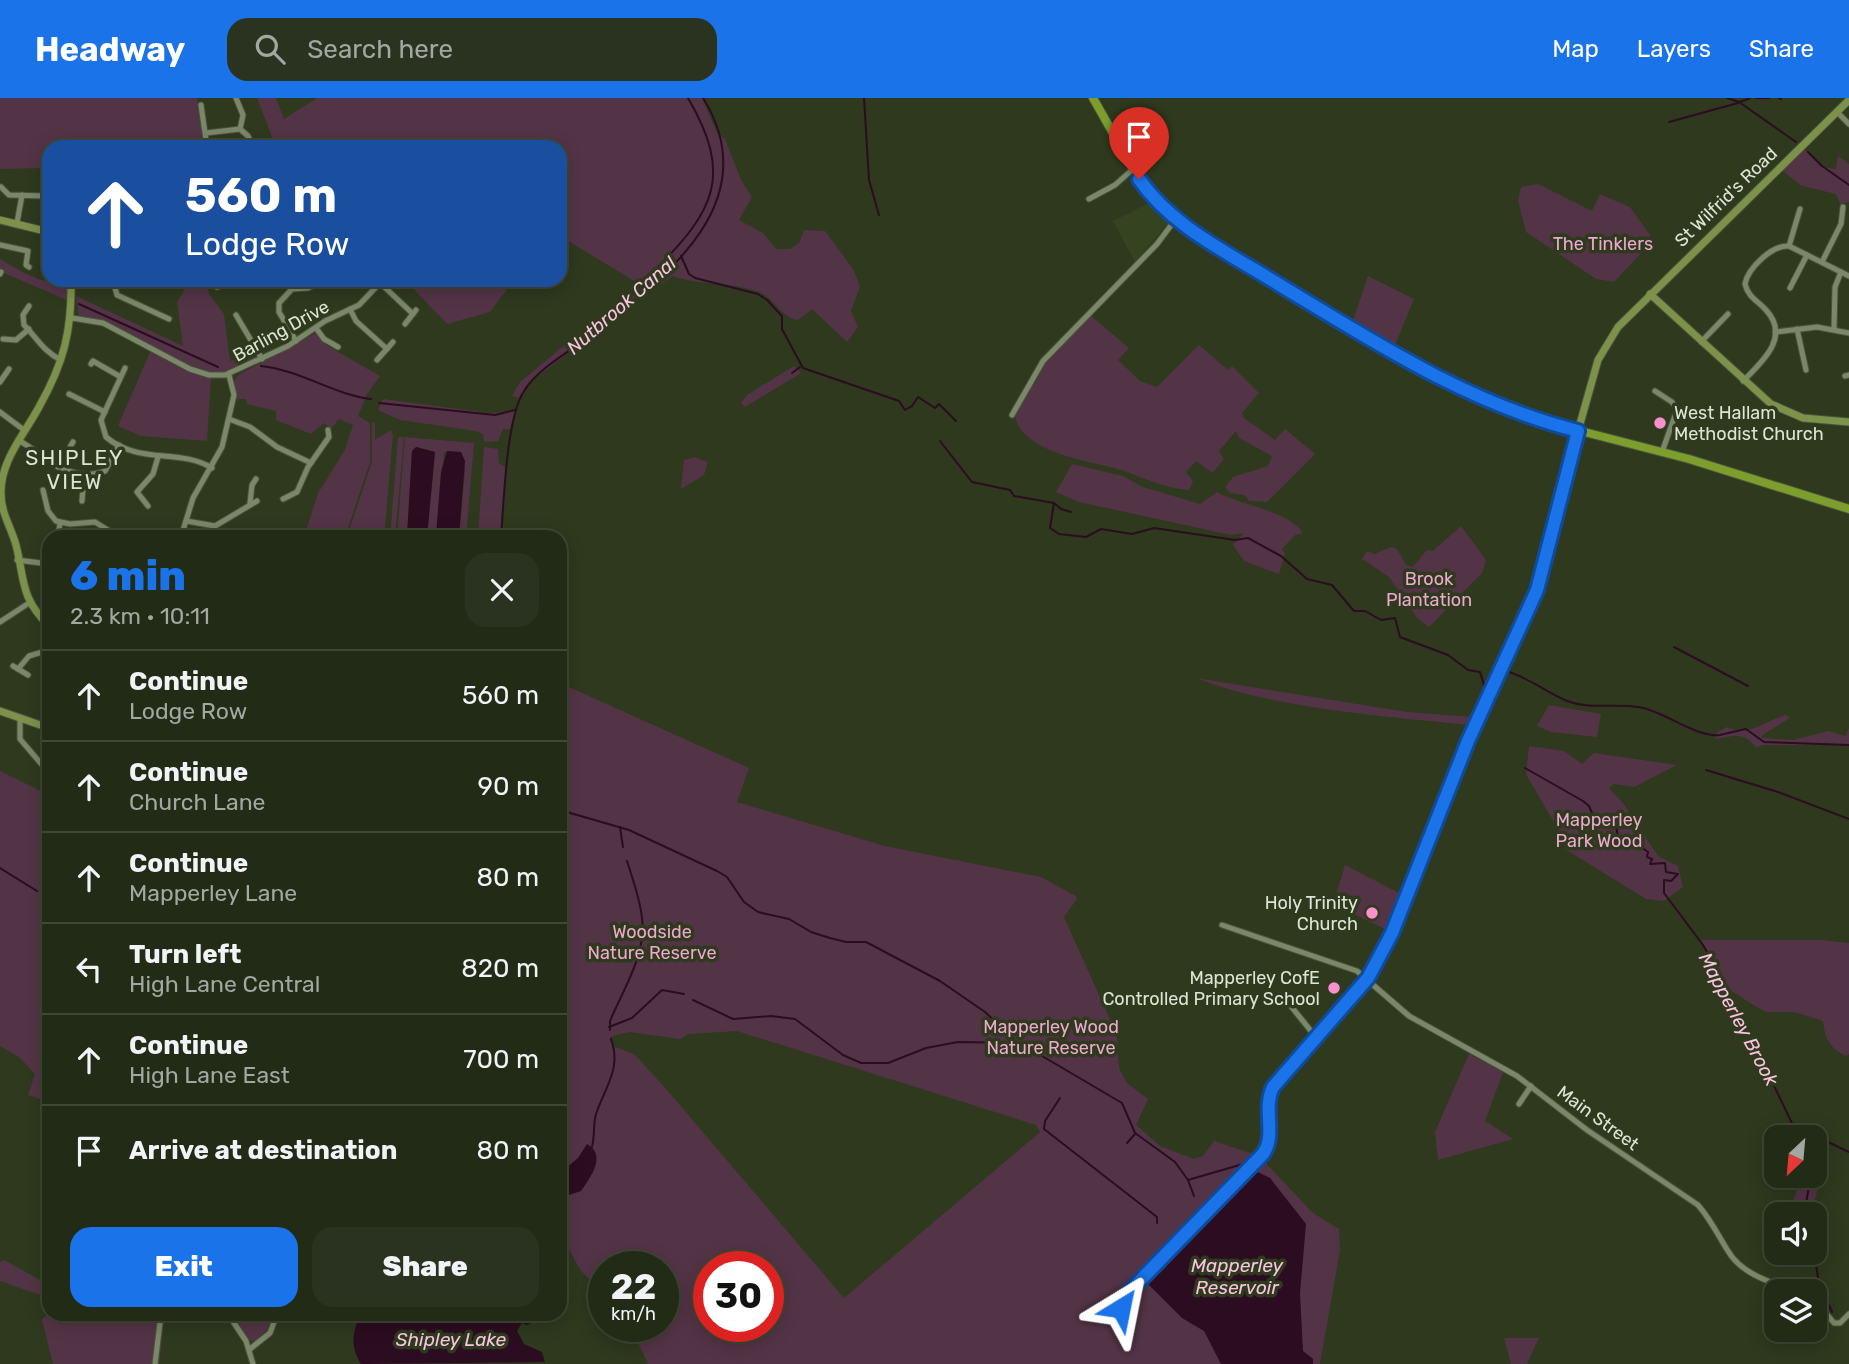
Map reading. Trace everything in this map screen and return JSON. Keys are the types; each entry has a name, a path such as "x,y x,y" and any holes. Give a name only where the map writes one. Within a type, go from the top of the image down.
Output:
{"main road":[{"path":"1093,98 1133,169 1158,204 1175,220 1333,318 1445,381 1497,406 1578,431 1662,452 1849,509"}],"street":[{"path":"236,98 241,108 240,129"},
{"name":"St Wilfrid's Road","path":"1578,431 1600,355 1618,327 1849,100"},
{"path":"241,108 250,104"},
{"path":"201,105 206,140"},
{"path":"1836,112 1849,124"},
{"path":"202,114 210,113"},
{"path":"205,133 240,129 250,140"},
{"path":"1089,199 1115,185 1133,169"},
{"path":"1,187 9,195 42,196"},
{"path":"17,223 22,195"},
{"path":"1822,262 1841,224 1843,207"},
{"path":"1789,246 1800,209"},
{"path":"0,220 42,230"},
{"path":"1012,415 1043,361 1157,244 1175,220"},
{"path":"0,245 28,248 26,265 29,267"},
{"path":"1742,381 1769,354 1775,332 1769,313 1746,290 1746,279 1773,249 1789,246 1849,276"},
{"path":"1793,285 1807,254"},
{"path":"1834,329 1835,287 1841,272"},
{"path":"42,617 29,603 15,544 3,519 1,488 18,440 41,404 61,360 72,318 71,287"},
{"path":"115,287 117,295 162,311 169,319"},
{"path":"296,341 278,309 281,299 292,289 310,287"},
{"name":"Barling Drive","path":"72,318 103,323 196,371 215,376 229,374 296,341 359,305 373,287"},
{"path":"385,287 414,312 405,324"},
{"path":"1650,293 1742,381 1771,404 1789,414 1812,420 1849,422"},
{"path":"30,304 23,318 29,329 37,336 44,351 61,360"},
{"path":"350,309 356,321 387,349"},
{"path":"236,315 261,359"},
{"path":"1701,342 1729,315"},
{"path":"316,328 324,340 338,347"},
{"path":"6,342 16,340 29,329"},
{"path":"1797,329 1806,370"},
{"path":"1775,332 1834,329 1849,333"},
{"path":"377,360 393,342"},
{"path":"91,365 93,360 119,376"},
{"path":"125,368 100,422 103,432 119,445 139,454 196,459 212,468"},
{"path":"0,382 7,377 9,369"},
{"path":"183,530 193,498 222,447 234,395 229,374"},
{"path":"1655,391 1675,405 1677,414 1662,452"},
{"path":"69,394 74,400 105,412"},
{"path":"0,412 24,430"},
{"path":"229,419 250,427 270,442 311,463"},
{"path":"283,499 298,495 311,463 329,437 328,430"},
{"path":"1122,1316 1122,1304 1127,1294 1266,1150 1270,1137 1268,1097 1279,1077 1368,978 1392,934 1468,741 1537,590 1578,431"},
{"path":"270,442 274,436"},
{"path":"18,440 58,467 84,475 105,471 119,445"},
{"path":"58,467 69,443"},
{"path":"137,494 153,474 158,457"},
{"path":"84,475 84,497"},
{"path":"250,503 251,485 255,479"},
{"path":"43,490 42,505 60,523 102,521 109,530"},
{"path":"129,493 137,494 148,506"},
{"path":"186,521 215,526 257,501"},
{"path":"59,530 60,523"},
{"path":"17,560 42,563"},
{"path":"2,624 29,603"},
{"path":"28,675 16,667 29,656 42,652"},
{"path":"0,711 42,726"},
{"path":"20,719 20,739 42,765"},
{"name":"Main Street","path":"1222,925 1317,955 1368,978 1416,1021 1507,1069 1587,1130 1698,1205 1711,1219 1729,1253 1744,1269 1767,1279"},
{"path":"1294,1000 1290,1006 1315,1035"},
{"path":"1519,1104 1531,1086"},
{"path":"1827,1315 1833,1323 1840,1323 1849,1314"},
{"path":"155,1364 160,1321"},
{"path":"232,1321 250,1349 253,1364"},
{"path":"250,1349 270,1338 275,1321"}],"shaded area":[{"path":"1151,202 1168,223 1135,262 1113,221"}],"green space":[{"path":"0,98 197,98 204,140 42,140 42,168 0,169"},
{"path":"257,98 276,98 284,119 317,98 702,98 717,133 725,139 741,180 752,197 739,220 763,233 776,249 790,249 799,243 804,230 825,231 853,269 860,286 851,311 858,327 847,342 812,309 798,320 787,315 759,292 673,276 634,303 627,294 639,284 567,240 567,140 273,140"},
{"path":"1803,148 1821,167 1836,169 1838,156 1849,164 1849,202 1840,204 1836,194 1802,186 1780,169"},
{"name":"The Tinklers","path":"1538,184 1592,211 1600,194 1630,207 1650,235 1644,250 1614,282 1596,279 1526,232 1518,200 1521,187"},
{"path":"0,259 42,280 42,287 67,287 67,300 0,271"},
{"path":"1368,276 1414,299 1395,345 1352,323"},
{"path":"186,287 208,287 209,294 224,314 230,361 255,355 254,361 224,373 209,373 192,368 115,329 79,316 76,296 183,346 177,302"},
{"path":"412,287 509,287 490,312 447,324"},
{"path":"623,297 630,306 534,379 518,398 512,396 520,382"},
{"path":"1090,315 1129,348 1118,360 1140,381 1157,387 1199,345 1228,370 1232,366 1259,393 1242,413 1244,418 1275,440 1285,429 1315,454 1267,502 1249,501 1245,495 1230,493 1225,487 1233,477 1268,466 1272,456 1239,438 1236,431 1219,451 1224,459 1213,473 1196,461 1186,472 1193,481 1189,490 1163,485 1121,470 1057,453 1040,445 1027,436 1017,424 1014,409 1035,383 1045,363"},
{"path":"316,333 326,345 380,376 367,394 358,416 370,423 370,462 347,530 306,530 318,493 345,450 353,425 339,419 331,429 324,423 311,434 276,420 276,411 247,404 246,399 237,399 234,382 238,375"},
{"path":"150,352 187,371 211,378 207,441 141,436 118,426"},
{"path":"794,366 801,373 745,407 741,403 747,395"},
{"path":"383,399 489,413 515,411 511,429 503,429 498,441 484,442 483,434 476,431 400,420 378,410"},
{"path":"372,422 375,423 375,440 391,430 393,435 385,530 349,530 372,462"},
{"path":"398,437 404,437 396,530 391,530"},
{"path":"405,437 474,443 467,530 460,530 465,471 462,453 444,452 438,530 428,530 435,452 417,447 412,451 407,530 398,530"},
{"path":"484,447 498,449 499,463 506,468 501,530 478,530"},
{"path":"694,457 708,462 704,475 681,489 684,460"},
{"path":"1072,464 1123,476 1143,487 1200,504 1217,492 1287,519 1303,533 1295,535 1282,549 1285,553 1279,574 1244,561 1233,545 1244,533 1231,535 1079,502 1056,492"},
{"name":"Brook Plantation","path":"1461,526 1486,560 1482,573 1429,627 1418,619 1389,577 1362,559 1367,551 1374,554 1391,547 1397,549 1406,565 1413,567 1427,550 1433,551"},
{"path":"1196,678 1407,712 1472,717 1468,725 1330,710 1260,697"},
{"path":"567,686 749,768 737,802 885,846 1041,877 1076,896 1077,899 1064,917 1117,1035 1119,1068 1127,1083 1148,1099 1136,1125 1160,1146 1194,1159 1203,1156 1214,1141 1259,1156 1313,1213 1339,1229 1340,1250 1320,1364 648,1364 638,1342 679,1342 679,1251 588,1251 588,1278 567,1246","holes":["737,1031 1036,1125 1040,1132 844,1298 668,1091 634,1054 613,1046 610,1037 629,1032 680,1039 689,1034"]},
{"path":"1549,705 1601,714 1597,737 1551,732 1537,726"},
{"path":"1786,715 1790,718 1761,736 1762,738 1793,740 1828,731 1845,736 1849,728 1849,745 1763,745 1756,748 1743,737 1715,739 1717,733 1727,727 1749,730"},
{"name":"Mapperley Park Wood","path":"1529,746 1564,751 1582,764 1594,753 1677,765 1634,787 1614,784 1609,788 1623,803 1658,856 1678,866 1683,887 1664,901 1646,899 1565,849 1563,838 1526,774"},
{"path":"0,771 42,792 42,1100 28,1095 35,1074 19,1057 0,1046"},
{"path":"1345,865 1405,896 1392,927 1387,930 1333,904"},
{"path":"1701,940 1821,940 1849,943 1849,1054 1846,1056 1832,1046 1825,1033 1823,1021 1794,1012 1766,1012 1726,987"},
{"path":"1469,1054 1503,1072 1485,1121 1513,1139 1438,1160 1435,1132"},
{"path":"1798,1188 1818,1188 1814,1202 1793,1202"},
{"path":"4,1260 42,1281 42,1296 0,1281 0,1262"},
{"path":"42,1321 164,1321 159,1364 53,1364"},
{"path":"237,1321 270,1321 267,1330 254,1342 249,1340"},
{"path":"1504,1338 1539,1338 1527,1364 1511,1364"}],"water":[{"path":"416,447 435,452 428,530 407,530 412,451"},
{"path":"447,451 461,452 465,461 460,530 436,530 441,472"},
{"path":"587,1144 593,1149 597,1160 581,1191 569,1195 567,1167 578,1158"},
{"name":"Mapperley Reservoir","path":"1256,1171 1270,1178 1306,1224 1300,1293 1303,1351 1313,1359 1313,1364 1221,1364 1204,1331 1182,1318 1147,1283 1159,1270 1159,1265 1249,1172 1253,1175"},
{"name":"Shipley Lake","path":"358,1321 535,1321 527,1325 522,1323 517,1331 524,1344 542,1352 545,1362 361,1364 355,1351"}],"waterway":[{"path":"656,269 692,228 704,209 711,190 713,170 710,149 702,125 688,98"},
{"name":"Nutbrook Canal","path":"502,530 513,421 524,391 544,369 615,317 673,265 697,237 715,206 723,172 720,136 703,98"},
{"path":"864,98 869,180 879,215"},
{"path":"1727,98 1739,102 1796,142"},
{"path":"1740,102 1750,98"},
{"path":"1756,98 1769,98"},
{"path":"1669,122 1738,103"},
{"path":"1808,152 1822,166 1849,185"},
{"path":"681,256 689,274 695,278 758,294 767,300 782,316 782,329 803,368 899,401 905,410 912,406 918,397 935,408 939,404 956,421"},
{"path":"79,304 218,367"},
{"path":"261,366 290,372 344,393 371,399"},
{"path":"792,373 800,367"},
{"path":"379,403 495,415 515,410"},
{"path":"940,441 972,482 1010,490 1014,496 1054,503 1071,512"},
{"path":"1054,503 1050,528 1059,534 1086,537 1101,529 1132,534 1154,528 1235,540 1248,538 1281,556 1307,579 1332,585 1354,611 1365,611 1381,620 1395,618 1400,637 1448,655 1468,670 1480,672 1485,688"},
{"path":"1674,647 1748,686"},
{"path":"1509,672 1576,704 1648,709 1711,735 1746,729 1764,742 1849,745"},
{"name":"Mapperley Brook","path":"1525,768 1583,801 1589,806 1594,818 1602,816 1615,823 1620,844 1632,847 1637,844 1648,852 1647,857 1652,859 1650,864 1665,863 1666,872 1678,874 1671,881 1664,880 1664,893 1703,945 1720,974 1727,1000 1746,1027 1793,1125"},
{"path":"1706,770 1778,792 1849,819"},
{"path":"567,812 629,830 717,871 727,877 744,902 758,912 789,919 811,932 830,938 846,942 866,942 940,981 985,1012 1014,1039"},
{"path":"620,827 623,847"},
{"path":"610,1030 610,1021 638,958 643,931 640,904 627,861"},
{"path":"0,868 37,891"},
{"path":"609,1027 632,1018 662,990 684,994"},
{"path":"693,1000 733,1019 771,1016 795,1019 843,1055 861,1063 888,1063 926,1048 958,1042 1021,1043"},
{"path":"592,1147 596,1114 615,1059 611,1039"},
{"path":"1020,1043 1122,1103 1135,1133 1175,1162 1188,1180 1194,1196"},
{"path":"1060,1098 1045,1121 1044,1129 1157,1217 1157,1223"},
{"path":"1127,1143 1135,1134"},
{"path":"1827,1141 1849,1152"},
{"path":"1188,1180 1243,1164"},
{"name":"Mapperley Brook","path":"1806,1202 1809,1188"},
{"name":"Mapperley Brook","path":"1816,1265 1819,1284 1832,1312"}],"place":[{"name":"West Hallam Methodist Church","path":"1660,423"},
{"name":"Holy Trinity Church","path":"1372,913"},
{"name":"Mapperley CofE Controlled Primary School","path":"1334,988"}],"district":[{"name":"SHIPLEY VIEW","path":"75,470"}],"route":[{"path":"1121,1308 1127,1294 1263,1154 1270,1137 1266,1108 1273,1087 1315,1035 1368,978 1379,959 1419,869 1468,741 1537,590 1578,431 1534,419 1474,396 1351,328 1175,220 1158,204 1139,179"}],"park label":[{"name":"Woodside Nature Reserve","path":"652,942"},
{"name":"Mapperley Wood Nature Reserve","path":"1051,1037"}]}
